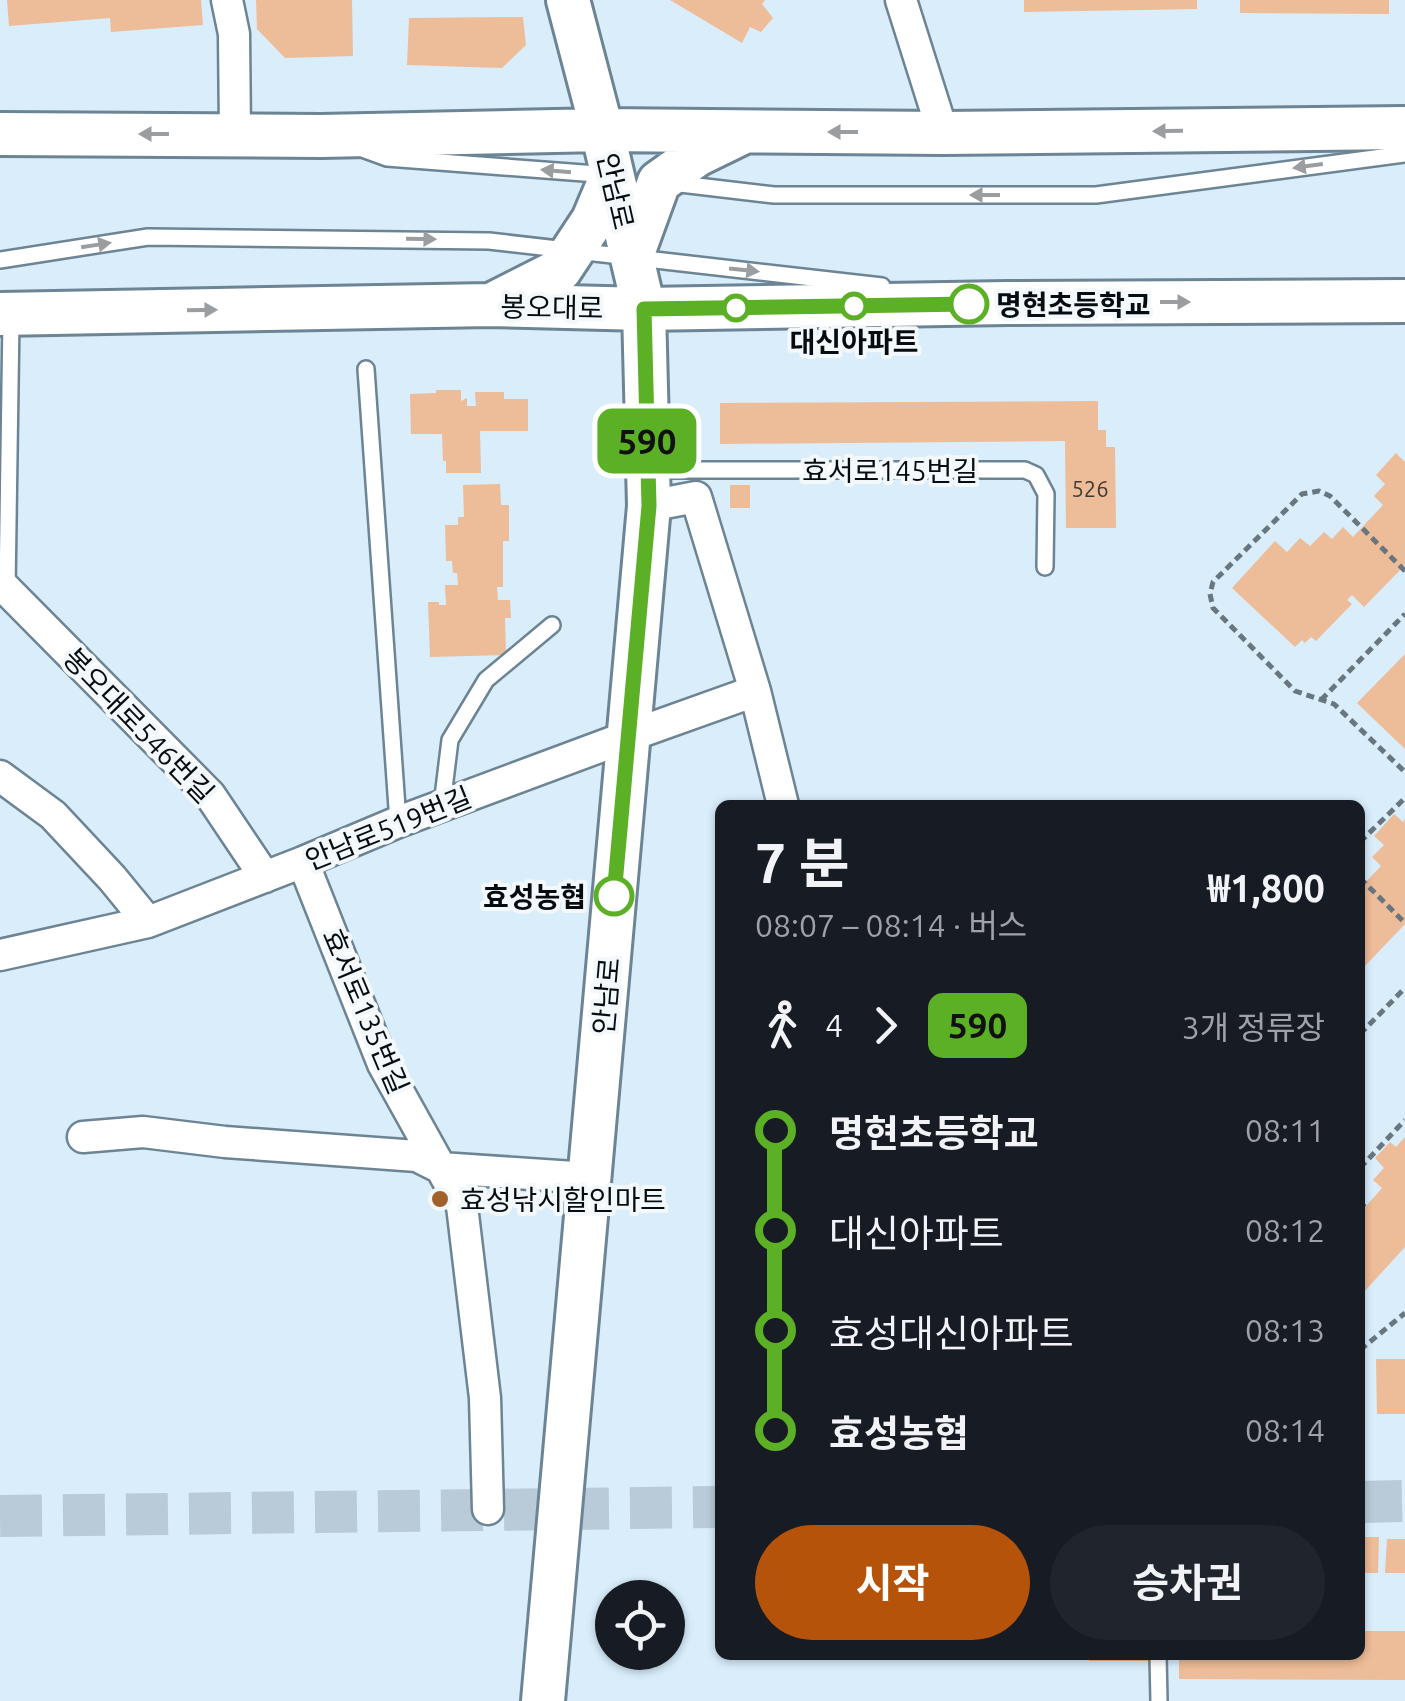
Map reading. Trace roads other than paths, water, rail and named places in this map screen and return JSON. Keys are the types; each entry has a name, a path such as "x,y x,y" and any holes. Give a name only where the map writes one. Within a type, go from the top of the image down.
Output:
{"main road":[{"name":"안남로","path":"543,1701 649,488 644,309 632,257 636,179 602,130 568,0"},
{"path":"0,134 322,136 602,130 943,133 1405,128"},
{"path":"490,305 560,270 592,220 636,179 745,132"},
{"name":"봉오대로","path":"6,314 490,305 644,309 1405,301"}],"street":[{"path":"227,0 234,34 235,134"},
{"path":"901,0 943,133"},
{"path":"649,488 696,497 756,691 782,800"},
{"name":"봉오대로546번길","path":"3,586 210,794 265,876"},
{"name":"안남로519번길","path":"0,955 148,922 442,805 756,691"},
{"path":"0,776 53,815 148,922"},
{"name":"효서로135번길","path":"303,862 383,1064 462,1206 485,1398 488,1509"},
{"path":"83,1136 143,1132 417,1156 441,1168 589,1178"}],"lane":[{"path":"322,136 387,158 774,195 1096,195 1405,154"},
{"path":"0,260 148,237 489,240 1008,303"},
{"path":"3,586 6,314"},
{"path":"366,369 398,822"},
{"name":"효서로145번길","path":"649,488 1024,470 1036,474 1046,494 1045,567"},
{"path":"442,805 450,740 486,680 552,625"},
{"path":"1158,1660 1159,1701"}],"tunnel":[{"path":"1365,1502 1405,1501"},
{"path":"0,1516 715,1507"}],"place":[{"name":"명현초등학교","path":"969,304"},
{"name":"대신아파트","path":"854,306"},
{"name":"효성농협","path":"614,896"},
{"name":"효성낚시할인마트","path":"440,1199"}]}
